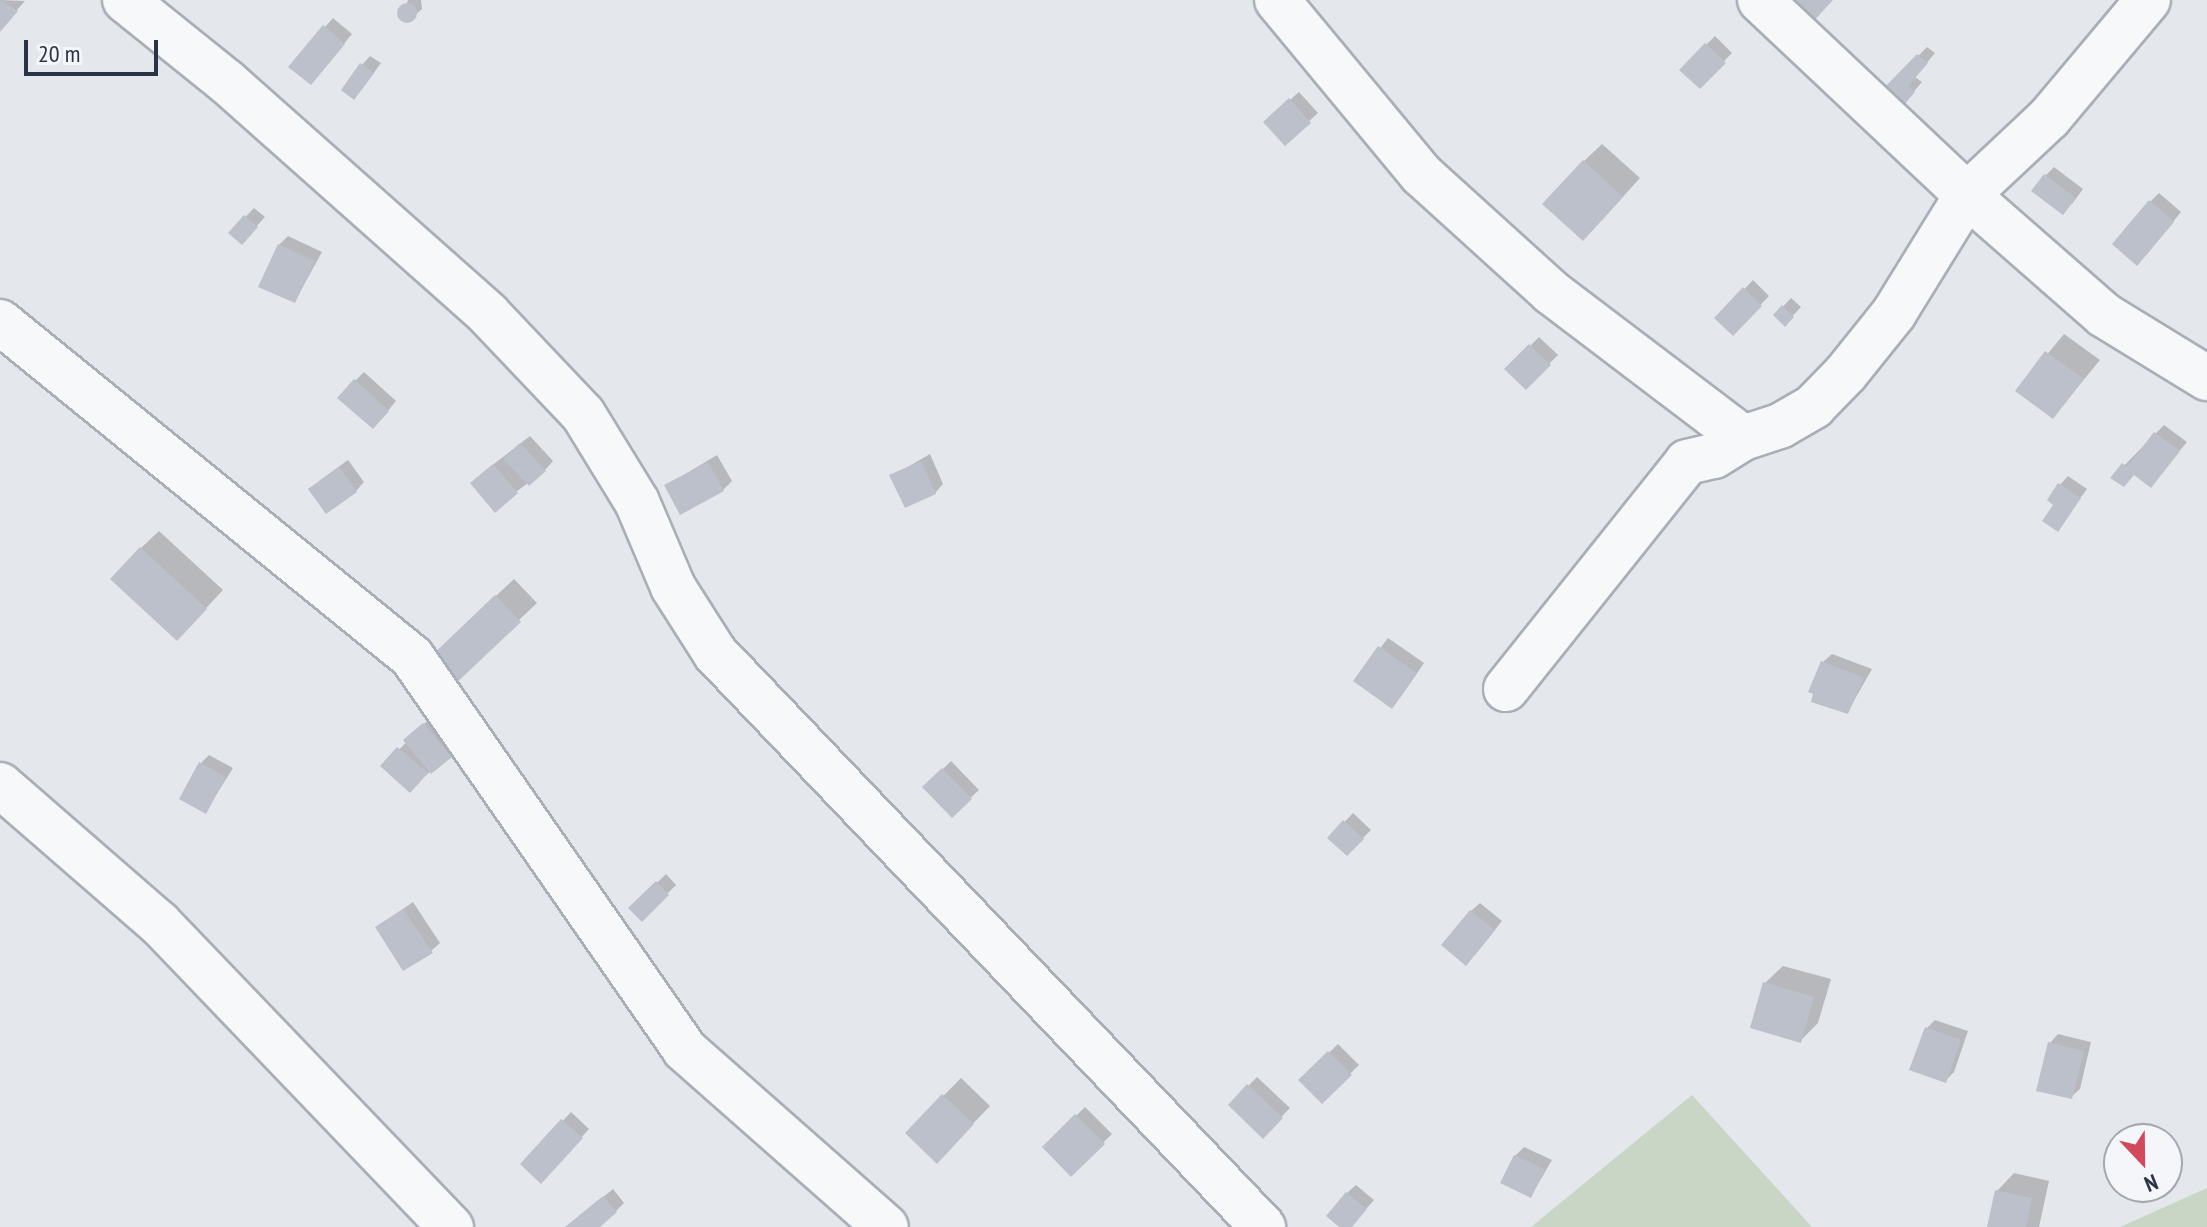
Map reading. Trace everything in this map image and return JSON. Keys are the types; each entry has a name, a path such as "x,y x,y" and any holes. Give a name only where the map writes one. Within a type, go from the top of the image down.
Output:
{"street":[{"path":"125,0 227,82 488,314 583,414 637,502 673,587 715,653 1263,1227"},
{"path":"1277,0 1421,174 1551,292 1743,438"},
{"path":"1760,0 1967,195 2104,315 2207,378"},
{"path":"1506,689 1687,462 1714,456 1743,438 1780,426 1814,406 1846,373 1894,313 1967,195 2049,118 2148,0"},
{"path":"5,335 412,657 684,1049 886,1227"},
{"path":"0,785 159,923 451,1227"}],"green space":[{"path":"1692,1095 1812,1227 1531,1227"},
{"path":"2207,1188 2207,1227 2120,1227 2174,1203 2183,1203 2183,1199"}],"building":[{"path":"0,0 18,11 0,32"},
{"path":"1783,0 1833,0 1810,25"},
{"path":"407,3 414,6 417,13 414,20 407,23 400,20 397,13 400,6"},
{"path":"323,25 345,44 311,85 288,67"},
{"path":"1705,43 1726,63 1700,89 1679,70"},
{"path":"1917,54 1928,63 1908,86 1915,92 1902,107 1882,90"},
{"path":"360,63 374,73 354,100 341,90"},
{"path":"1289,98 1311,123 1285,146 1263,122"},
{"path":"1583,160 1623,197 1583,241 1542,204"},
{"path":"2044,174 2076,198 2063,215 2031,191"},
{"path":"2149,200 2174,222 2137,266 2112,244"},
{"path":"244,215 258,227 242,245 228,233"},
{"path":"278,244 315,261 295,303 258,287"},
{"path":"1743,287 1762,306 1733,336 1714,318"},
{"path":"1782,305 1794,317 1785,327 1773,315"},
{"path":"1529,344 1551,365 1526,390 1504,369"},
{"path":"2045,351 2084,379 2053,419 2015,391"},
{"path":"354,379 389,411 373,429 337,398"},
{"path":"2154,432 2180,451 2151,488 2134,475 2124,487 2110,478 2122,463 2127,467"},
{"path":"520,443 546,471 529,486 503,459"},
{"path":"921,461 936,494 905,508 889,475"},
{"path":"708,462 724,491 680,515 664,485"},
{"path":"493,464 518,493 495,513 470,483"},
{"path":"339,467 357,492 326,514 308,489"},
{"path":"2058,483 2081,498 2058,532 2042,521 2053,505 2047,500"},
{"path":"140,547 207,609 177,641 110,579"},
{"path":"495,595 521,622 452,687 426,661"},
{"path":"1378,646 1417,673 1392,709 1353,681"},
{"path":"1821,661 1864,678 1848,714 1811,702 1813,694 1808,692"},
{"path":"423,723 452,757 431,774 403,740"},
{"path":"397,747 428,773 410,793 380,766"},
{"path":"199,762 226,777 206,814 179,799"},
{"path":"942,768 972,799 952,818 922,787"},
{"path":"1343,820 1364,839 1347,856 1327,838"},
{"path":"656,881 669,895 642,922 628,908"},
{"path":"403,909 433,953 403,971 375,927"},
{"path":"1470,910 1495,930 1466,966 1441,945"},
{"path":"1763,982 1814,997 1801,1043 1750,1028"},
{"path":"1925,1027 1961,1040 1946,1083 1909,1070"},
{"path":"2048,1042 2084,1051 2072,1099 2036,1091"},
{"path":"1328,1051 1352,1075 1322,1104 1298,1080"},
{"path":"1247,1084 1283,1118 1263,1139 1228,1105"},
{"path":"942,1094 974,1124 937,1164 905,1133"},
{"path":"1075,1114 1105,1144 1071,1177 1042,1147"},
{"path":"561,1119 583,1138 541,1184 520,1164"},
{"path":"1514,1155 1545,1169 1531,1198 1500,1183"},
{"path":"1995,1190 2032,1198 2026,1227 1987,1227"},
{"path":"1346,1192 1367,1209 1352,1227 1339,1227 1326,1216"},
{"path":"603,1196 617,1212 600,1227 565,1227"}]}
